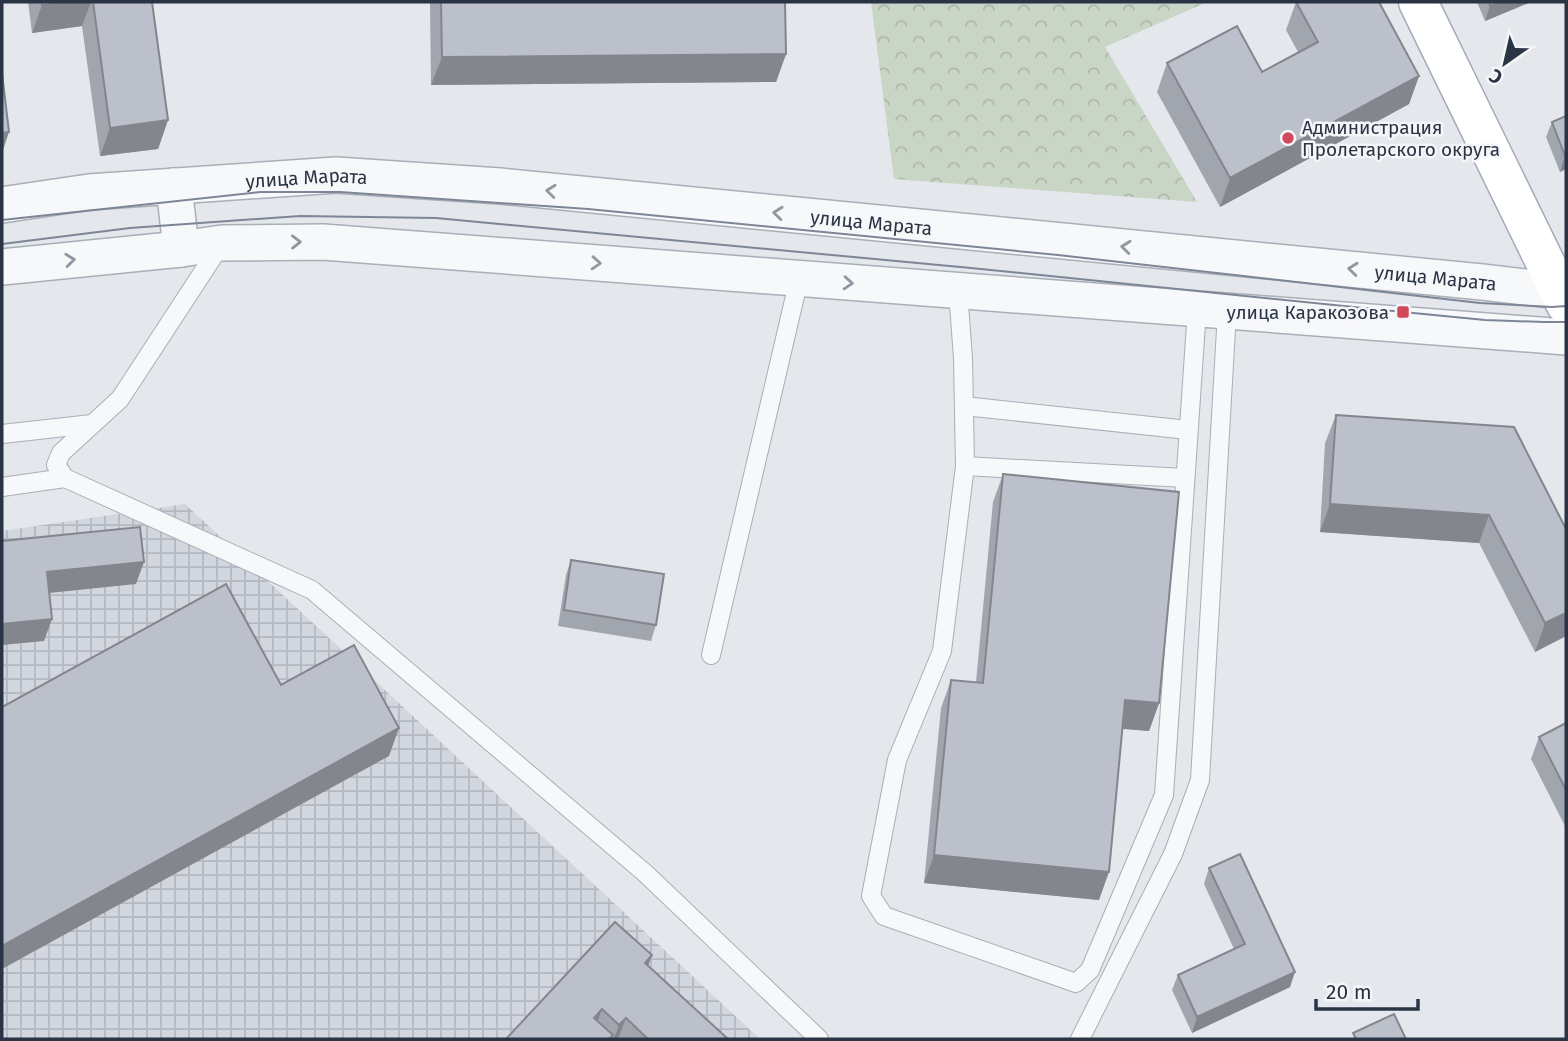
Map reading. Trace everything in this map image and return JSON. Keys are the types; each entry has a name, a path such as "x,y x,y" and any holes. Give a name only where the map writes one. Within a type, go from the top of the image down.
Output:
{"main road":[{"path":"1418,2 1564,296"}],"street":[{"name":"улица Марата","path":"2,205 89,192 336,175 500,186 1427,276 1564,296"},
{"path":"174,186 181,249"},
{"path":"2,267 222,243 323,242 1566,337"}],"lane":[{"path":"222,243 120,398 61,453 56,466 65,478 312,590 645,873 819,1039"},
{"path":"711,655 799,279"},
{"path":"958,291 963,358 965,466 942,651 897,760 871,896 884,916 1076,983 1090,970 1164,795 1188,430 1212,311"},
{"path":"1080,1039 1173,854 1200,780 1212,311"},
{"path":"964,406 1188,430"},
{"path":"2,434 92,424"},
{"path":"965,466 1185,478"},
{"path":"2,487 65,478"}],"shaded area":[{"path":"185,504 760,1039 2,1039 2,531"}],"green space":[{"path":"871,2 1207,2 1105,47 1197,202 894,179"}],"building":[{"path":"42,2 65,2 42,5"},
{"path":"93,2 152,2 168,120 110,128"},
{"path":"441,2 785,2 786,54 442,57"},
{"path":"1296,2 1379,2 1419,76 1230,178 1167,63 1237,26 1262,72 1318,42"},
{"path":"2,73 9,132 2,133"},
{"path":"1566,116 1566,156 1565,156 1552,122"},
{"path":"1336,415 1514,427 1566,529 1566,613 1545,623 1489,515 1330,504"},
{"path":"1003,474 1179,492 1159,703 1125,700 1109,872 934,855 951,680 983,683"},
{"path":"140,527 144,562 47,572 52,619 2,624 2,541"},
{"path":"571,560 664,574 656,625 564,610"},
{"path":"226,584 281,685 354,645 399,728 2,946 2,707"},
{"path":"1566,723 1566,790 1539,737"},
{"path":"1240,854 1295,972 1197,1017 1178,975 1245,944 1209,868"},
{"path":"615,922 652,955 645,963 728,1039 648,1039 626,1018 619,1025 602,1009 594,1018 613,1035 609,1039 506,1039"},
{"path":"1394,1014 1406,1039 1356,1039 1353,1033"}],"tram line":[{"path":"2,220 260,192 340,192 588,209 1058,255 1480,303 1566,306"},
{"path":"2,244 130,228 300,216 436,218 1485,320 1566,322"}],"place":[{"name":"Администрация Пролетарского округа","path":"1288,138"},
{"name":"улица Каракозова","path":"1403,312"}]}
